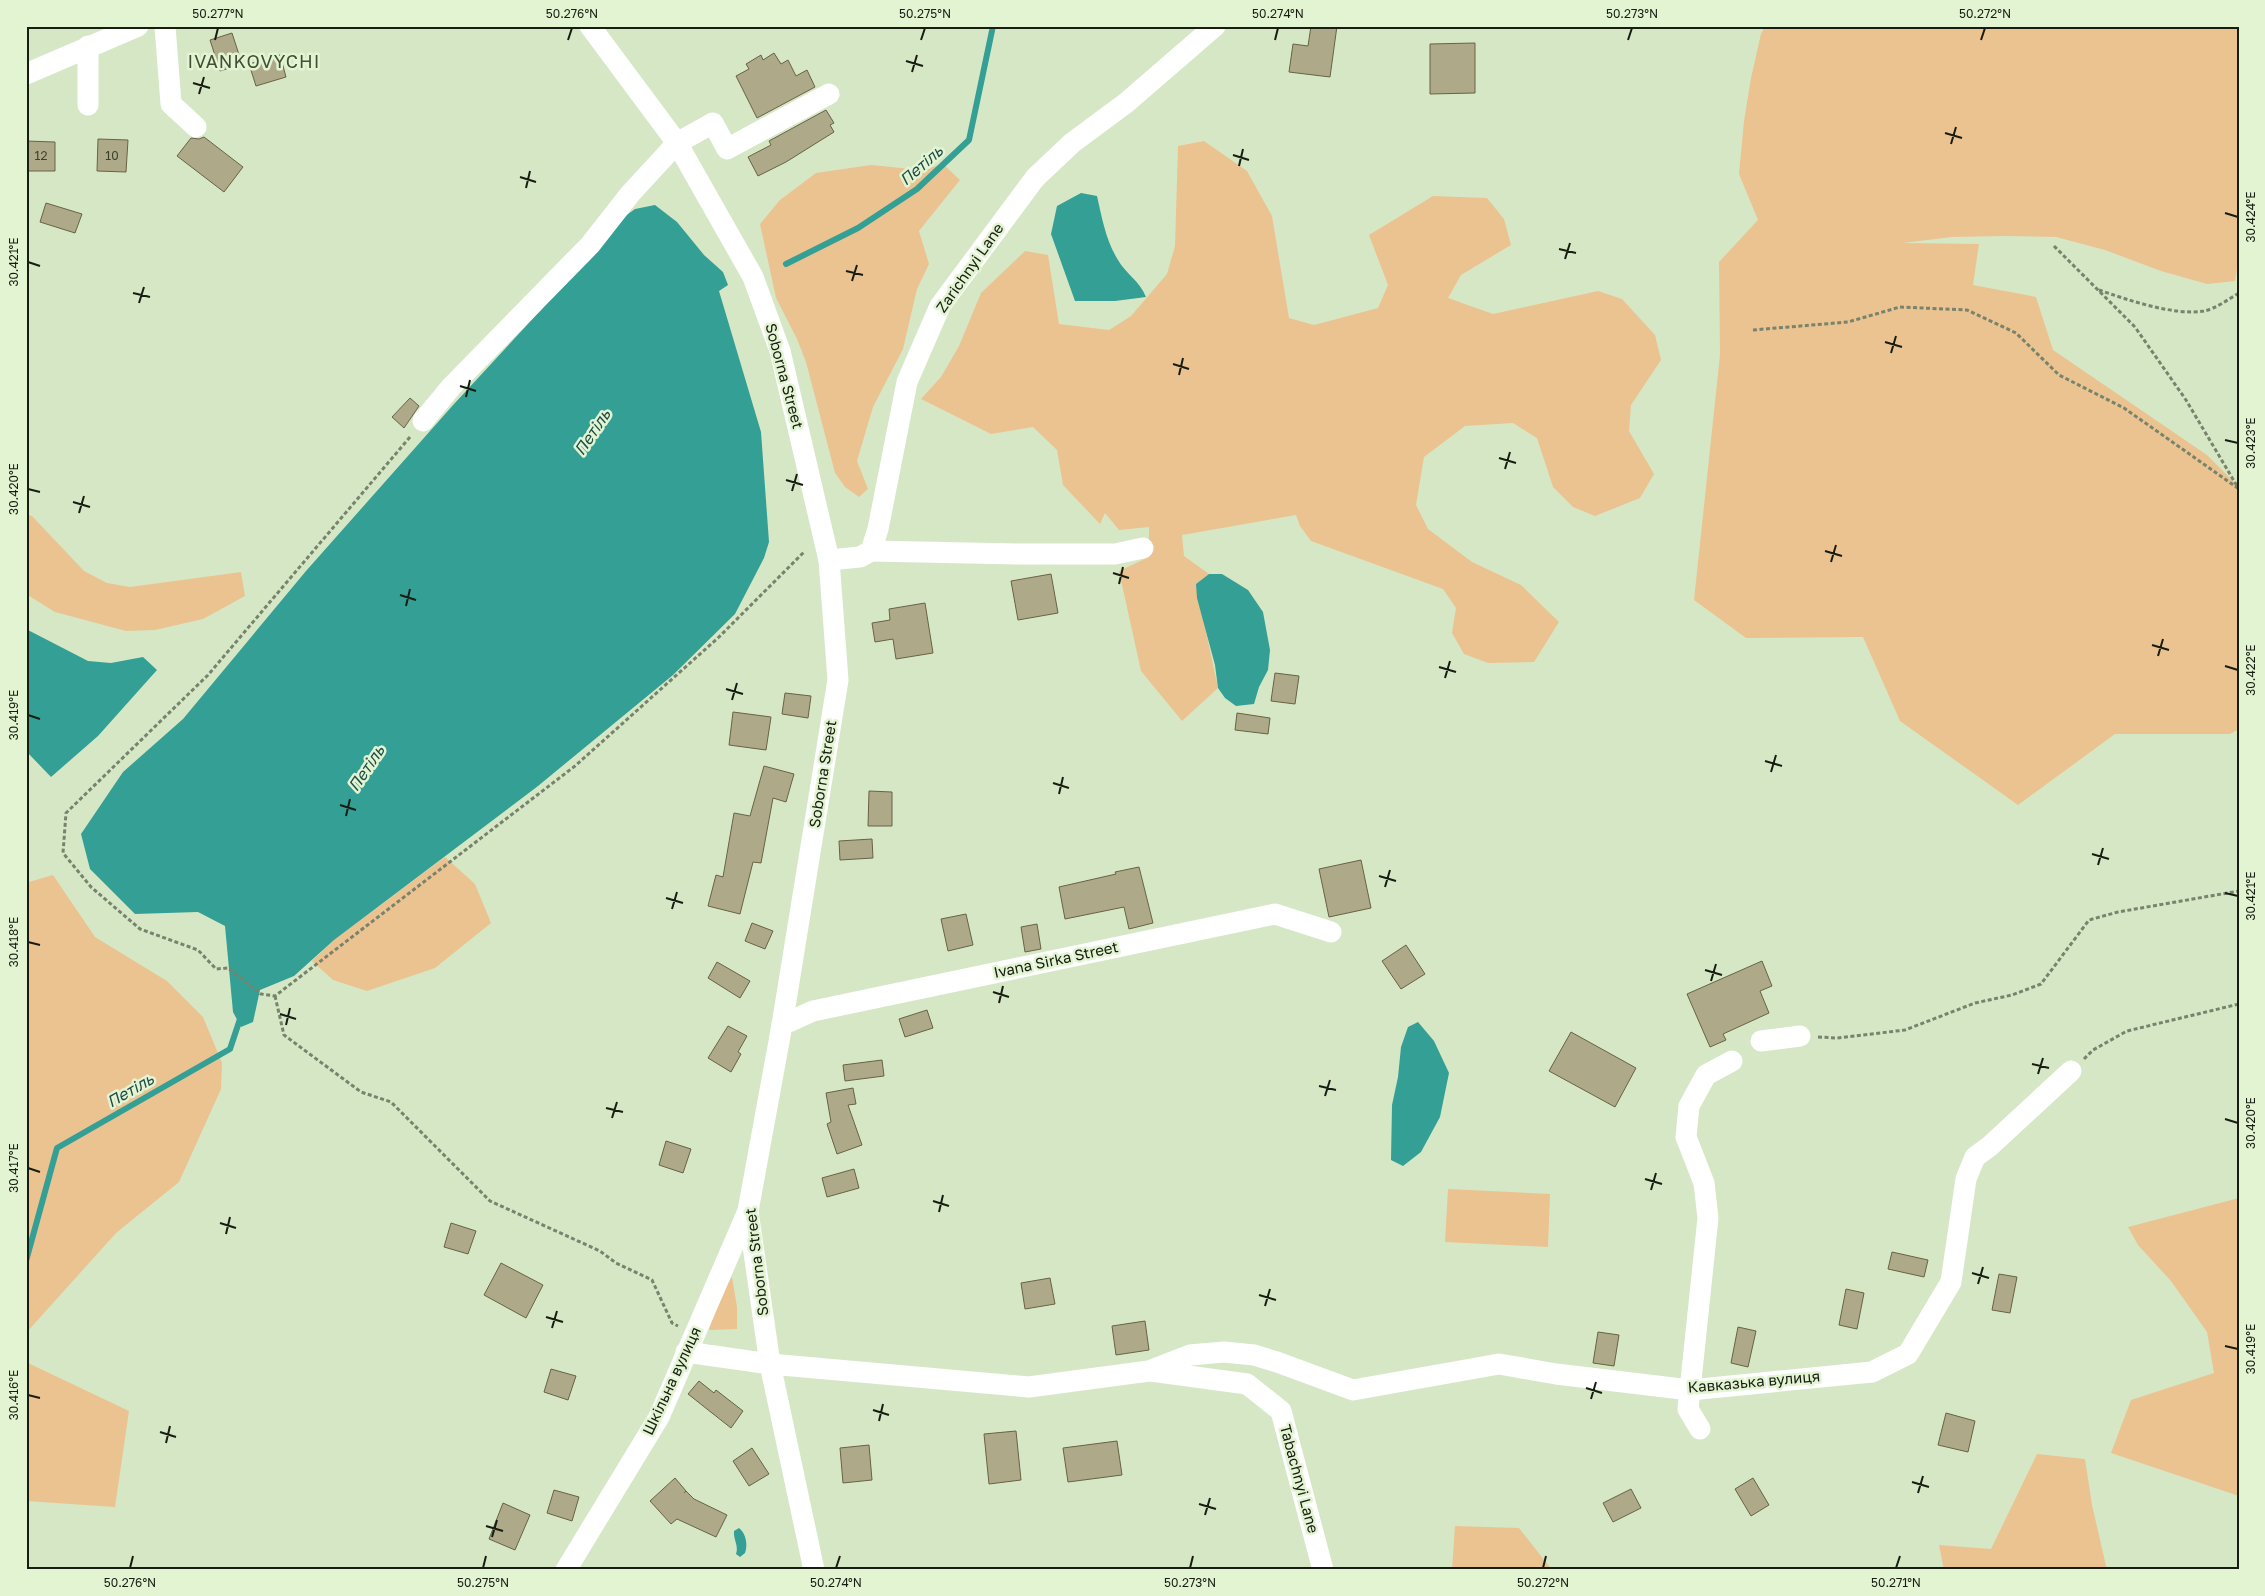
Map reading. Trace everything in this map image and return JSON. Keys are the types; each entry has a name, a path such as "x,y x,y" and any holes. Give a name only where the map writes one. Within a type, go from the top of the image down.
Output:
{"street":[{"path":"26,74 138,26"},
{"path":"165,26 171,104 196,127"},
{"name":"Soborna Street","path":"590,26 677,143 753,277 780,351 829,560 838,680 782,1025 748,1211 770,1364 814,1570"},
{"name":"Zarichnyi Lane","path":"871,551 878,529 907,382 940,306 1036,178 1072,143 1126,103 1215,26"},
{"path":"88,46 88,105"},
{"path":"423,421 451,387 590,245 630,194 677,143 713,123 727,149 829,94"},
{"path":"829,560 860,557 871,551 1115,554 1143,548"},
{"name":"Ivana Sirka Street","path":"782,1025 813,1011 1275,914 1331,932"},
{"path":"1761,1041 1800,1036"},
{"path":"1700,1429 1688,1409 1708,1218 1704,1183 1686,1137 1689,1106 1706,1075 1732,1061"},
{"name":"Кавказька вулиця","path":"1149,1371 1190,1356 1224,1352 1254,1355 1353,1390 1498,1364 1556,1374 1690,1390 1872,1372 1908,1354 1951,1282 1966,1179 1975,1157 1990,1146 2071,1071"},
{"name":"Шкільна вулиця","path":"566,1570 659,1417 748,1211"},
{"path":"690,1343 770,1364 1029,1387 1149,1371"},
{"name":"Tabachnyi Lane","path":"1149,1371 1247,1384 1282,1411 1323,1570"}],"path":[{"path":"2054,246 2135,326 2175,383 2238,489"},
{"path":"2098,290 2136,302 2169,309 2205,311 2239,294"},
{"path":"1753,330 1848,322 1900,307 1967,310 2016,333 2059,376 2124,408 2238,489"},
{"path":"423,421 208,675 66,813 64,853 91,887 140,929 198,950 216,969 228,968 261,994 275,996 575,766 719,637 823,534"},
{"path":"1800,1036 1837,1038 1905,1030 1975,1003 2012,995 2041,984 2089,920 2118,912 2239,892"},
{"path":"275,996 284,1035 361,1092 391,1102 490,1201 600,1251 616,1263 652,1280 672,1323 690,1343"},
{"path":"2071,1071 2093,1050 2127,1031 2239,1004"}],"shaded area":[{"path":"1765,26 2239,26 2239,257 2235,281 2207,284 2161,271 2105,250 2056,237 1952,237 1903,243 1979,244 1973,285 2036,297 2053,350 2207,455 2239,487 2239,729 2230,734 2115,734 2018,805 1900,721 1863,637 1746,638 1694,600 1720,355 1719,262 1758,220 1739,174 1744,121 1751,78 1761,34"},
{"path":"1204,141 1247,171 1272,216 1289,318 1314,325 1378,308 1388,285 1369,235 1433,196 1487,198 1504,219 1511,245 1461,275 1448,298 1493,314 1598,291 1622,299 1655,335 1661,360 1631,405 1629,431 1654,474 1640,498 1595,516 1573,507 1553,487 1537,438 1513,423 1465,426 1424,457 1416,505 1428,529 1472,562 1521,585 1559,622 1534,662 1488,663 1464,654 1452,633 1456,608 1443,589 1311,541 1300,526 1296,515 1182,535 1184,556 1209,574 1196,584 1218,688 1182,721 1141,671 1119,571 1149,557 1149,527 1119,530 1105,513 1100,524 1063,485 1057,450 1033,427 991,434 921,399 941,377 959,346 981,293 1025,251 1048,255 1059,324 1109,330 1131,316 1167,274 1175,246 1178,146"},
{"path":"943,164 960,180 919,231 929,264 917,289 903,349 873,407 857,461 868,489 859,497 845,487 835,473 806,362 797,339 776,298 760,224 780,200 816,173 871,165 922,170"},
{"path":"26,514 32,516 84,571 107,583 130,587 241,572 245,596 203,619 155,630 126,631 55,612 26,594"},
{"path":"445,857 475,884 491,923 435,968 367,991 333,980 312,961 334,940"},
{"path":"26,866 29,882 53,875 95,937 167,981 203,1017 222,1063 221,1089 179,1182 116,1233 26,1333"},
{"path":"1448,1189 1550,1194 1548,1247 1445,1242"},
{"path":"2239,1198 2239,1496 2111,1453 2131,1400 2214,1373 2207,1332 2171,1281 2138,1245 2128,1227"},
{"path":"732,1277 737,1307 737,1329 709,1330 717,1301"},
{"path":"26,1362 129,1411 115,1507 26,1501"},
{"path":"2037,1454 2085,1459 2092,1505 2107,1570 1944,1570 1939,1545 1991,1549"},
{"path":"1455,1526 1519,1528 1552,1570 1452,1570"}],"water":[{"path":"1081,193 1097,196 1110,245 1121,265 1140,286 1146,297 1115,301 1075,301 1051,234 1057,206"},
{"path":"655,205 677,222 704,255 723,272 728,285 719,291 761,432 769,542 764,558 735,614 673,675 538,786 334,940 294,976 260,990 253,1022 241,1027 233,1012 225,926 198,912 135,914 90,869 81,834 123,772 183,719 306,571 454,404 539,312 614,224 635,209"},
{"path":"1209,574 1222,574 1248,590 1263,612 1270,650 1268,670 1259,687 1254,704 1236,706 1225,698 1218,688 1215,665 1197,598 1196,584"},
{"path":"26,629 88,661 111,663 143,657 157,670 98,736 51,777 26,751"},
{"path":"1418,1022 1434,1041 1449,1073 1440,1117 1421,1152 1403,1166 1391,1160 1392,1105 1398,1077 1401,1047 1408,1027"},
{"path":"739,1528 745,1536 746,1543 745,1553 740,1557 736,1554 737,1548 734,1534 734,1531"}],"building":[{"path":"1311,26 1337,26 1330,77 1289,72 1293,44 1308,46"},
{"path":"232,33 242,64 220,71 210,40"},
{"path":"1475,43 1475,93 1430,94 1430,44"},
{"path":"774,53 781,64 788,60 796,76 807,70 815,87 757,118 736,76 749,69 746,64 761,55 763,60"},
{"path":"280,55 286,77 256,86 249,64"},
{"path":"826,110 834,123 830,125 834,132 786,162 758,176 748,157 771,145 769,141"},
{"path":"204,137 243,167 224,192 177,156 191,138 199,139"},
{"path":"98,139 128,140 126,172 97,171"},
{"path":"26,141 55,142 55,171 26,171"},
{"path":"46,203 82,214 75,233 40,222"},
{"path":"410,398 419,406 404,428 392,417"},
{"path":"1051,574 1058,613 1018,620 1011,581"},
{"path":"925,603 933,653 896,659 893,639 875,642 872,623 890,620 889,609"},
{"path":"1275,673 1299,676 1295,704 1271,701"},
{"path":"785,693 811,696 808,718 782,714"},
{"path":"733,712 771,717 766,750 729,745"},
{"path":"1237,713 1270,718 1268,734 1235,730"},
{"path":"764,766 794,774 786,802 773,798 761,863 753,862 740,914 708,906 716,875 723,877 734,813 750,816"},
{"path":"869,791 892,792 892,826 868,826"},
{"path":"872,839 873,858 840,860 839,841"},
{"path":"1361,860 1371,908 1329,917 1319,869"},
{"path":"1139,867 1153,923 1129,929 1124,907 1065,919 1059,887"},
{"path":"966,914 973,945 948,951 941,919"},
{"path":"752,923 773,931 765,949 745,941"},
{"path":"1037,924 1041,949 1025,952 1021,927"},
{"path":"1406,945 1425,974 1401,989 1382,961"},
{"path":"1762,961 1772,986 1760,991 1769,1013 1723,1034 1726,1040 1710,1047 1687,994"},
{"path":"717,962 750,981 740,998 708,978"},
{"path":"927,1010 933,1028 905,1037 899,1019"},
{"path":"728,1026 747,1036 738,1052 741,1054 731,1072 708,1058"},
{"path":"1571,1032 1636,1068 1615,1107 1549,1071"},
{"path":"882,1060 884,1076 845,1081 843,1065"},
{"path":"853,1088 856,1104 848,1105 862,1145 837,1154 827,1124 831,1122 826,1093"},
{"path":"666,1141 691,1149 683,1173 659,1165"},
{"path":"854,1169 859,1188 827,1197 822,1178"},
{"path":"451,1223 476,1231 468,1254 444,1247"},
{"path":"1892,1252 1928,1260 1924,1277 1888,1269"},
{"path":"501,1263 543,1285 526,1318 484,1295"},
{"path":"1999,1274 2017,1277 2010,1313 1992,1310"},
{"path":"1050,1278 1055,1304 1025,1309 1021,1283"},
{"path":"1846,1289 1864,1293 1857,1329 1839,1325"},
{"path":"1145,1321 1149,1350 1116,1355 1112,1326"},
{"path":"1738,1327 1756,1331 1748,1367 1731,1363"},
{"path":"1598,1332 1619,1335 1614,1366 1593,1363"},
{"path":"551,1369 576,1376 568,1400 544,1392"},
{"path":"699,1381 714,1393 716,1390 743,1411 731,1428 688,1394"},
{"path":"1946,1413 1975,1421 1968,1452 1938,1445"},
{"path":"1016,1431 1021,1480 989,1484 984,1434"},
{"path":"1117,1441 1122,1475 1068,1482 1063,1448"},
{"path":"869,1445 872,1480 843,1483 840,1448"},
{"path":"752,1448 769,1474 749,1486 733,1461"},
{"path":"675,1478 694,1499 727,1515 716,1537 677,1519 671,1524 650,1501"},
{"path":"1753,1478 1769,1505 1751,1516 1735,1489"},
{"path":"1631,1489 1641,1508 1613,1522 1603,1503"},
{"path":"554,1490 579,1497 572,1521 547,1513"},
{"path":"503,1503 530,1515 515,1550 489,1539"}],"waterway":[{"name":"Петіль","path":"786,264 858,228 917,189 969,140 993,26"},
{"name":"Петіль","path":"26,1261 57,1148 230,1049 241,1016"}],"district":[{"name":"IVANKOVYCHI","path":"254,62"}]}
